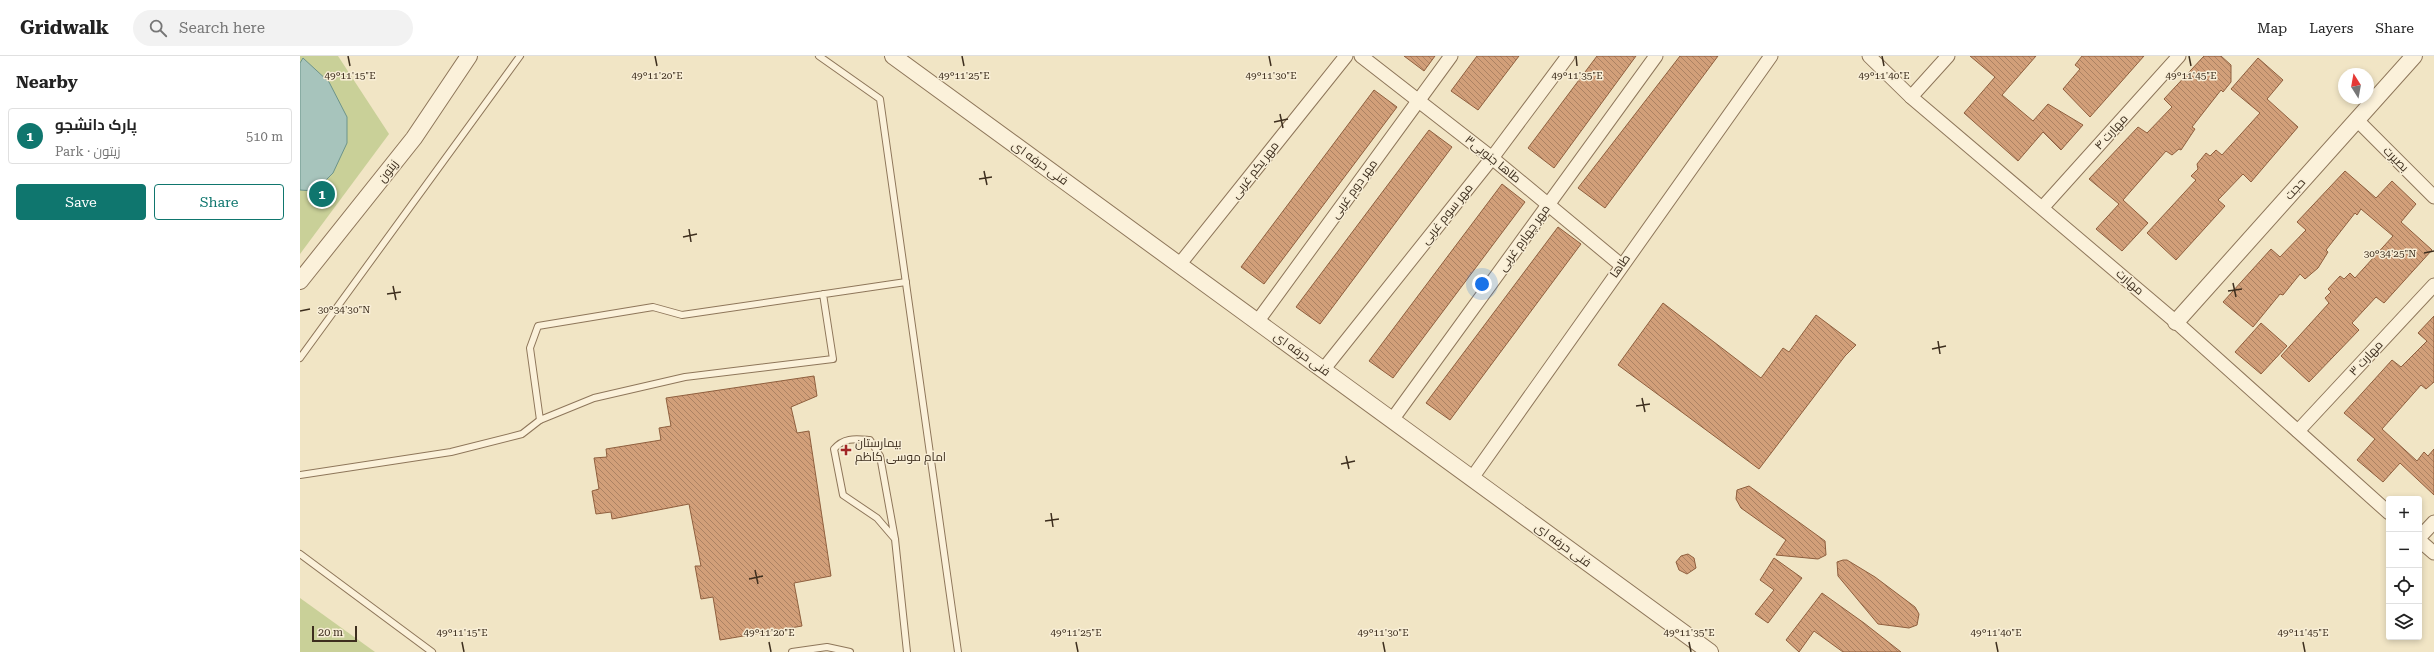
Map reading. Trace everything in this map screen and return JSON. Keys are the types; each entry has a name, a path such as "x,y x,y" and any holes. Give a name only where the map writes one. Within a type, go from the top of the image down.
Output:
{"street":[{"name":"زیتون","path":"300,281 414,138 469,56"},
{"name":"فنی حرفه ای","path":"893,56 1710,652"},
{"name":"مهر یکم غربی","path":"1180,265 1346,56"},
{"name":"طاها جنوبی۳","path":"1361,56 1492,158 1621,265"},
{"name":"مهر دوم غربی","path":"1258,322 1451,56"},
{"name":"مهر سوم غربی","path":"1323,370 1492,158 1568,56"},
{"name":"مهر چهارم غربی","path":"1392,420 1656,56"},
{"name":"طاها","path":"1472,478 1621,265 1771,56"},
{"name":"مهارت","path":"1868,56 1912,97 2043,207 2176,322 2386,510"},
{"path":"1912,97 1948,56"},
{"name":"مهارت ۴","path":"2043,207 2179,56"},
{"name":"حجت","path":"2176,322 2414,56"},
{"name":"بصیرت","path":"2358,120 2434,197"},
{"name":"مهارت ۳","path":"2298,431 2434,285"},
{"path":"2422,536 2434,522"},
{"path":"2422,542 2434,553"}],"lane":[{"path":"300,358 520,56"},
{"path":"819,56 880,99 958,652"},
{"path":"540,420 530,348 538,326 653,307 682,315 906,282"},
{"path":"300,475 451,452 522,434 540,420 594,398 685,378 834,359 823,294"},
{"path":"895,539 877,518 843,495 834,449 838,444 849,439 870,440 880,456 895,539 907,652"},
{"path":"300,554 432,652"},
{"path":"792,652 827,647 850,652"}],"green space":[{"path":"300,56 338,56 389,134 300,254"},
{"path":"300,598 375,652 300,652"}],"water":[{"path":"303,58 329,82 347,117 347,143 333,173 315,191 300,190 300,63"}],"building":[{"path":"1404,56 1435,56 1424,71"},
{"path":"1477,56 1519,56 1478,110 1451,91"},
{"path":"1597,56 1636,56 1554,168 1528,148"},
{"path":"1680,56 1718,56 1605,208 1578,188"},
{"path":"1970,56 2036,56 2002,95 2033,121 2048,104 2083,125 2061,150 2043,132 2018,161 1964,113 1995,77"},
{"path":"2082,56 2144,56 2090,117 2063,89 2080,69 2075,65"},
{"path":"2204,56 2221,56 2231,65 2231,82 2223,92 2221,90 2192,127 2195,129 2181,150 2179,149 2172,155 2166,151 2123,200 2148,223 2122,251 2096,229 2119,204 2089,179 2138,127 2147,133 2172,107 2164,99"},
{"path":"2258,58 2283,80 2267,99 2298,127 2251,182 2243,174 2218,200 2225,206 2176,260 2147,233 2196,180 2191,176 2198,169 2197,164 2206,153 2210,156 2216,150 2222,155 2260,113 2231,89"},
{"path":"1374,90 1397,107 1264,284 1241,267"},
{"path":"1429,130 1452,147 1320,324 1296,307"},
{"path":"2345,171 2376,198 2392,181 2416,204 2401,222 2432,250 2384,303 2376,297 2352,323 2359,330 2309,382 2281,356 2329,303 2325,298 2331,292 2328,289 2340,276 2344,279 2350,273 2355,278 2393,236 2361,209 2357,215 2355,213 2326,250 2328,252 2318,268 2305,279 2300,274 2283,295 2280,294 2253,327 2223,302 2271,249 2280,257 2306,230 2297,222"},
{"path":"1502,184 1525,202 1393,378 1369,361"},
{"path":"1558,227 1581,244 1450,420 1426,403"},
{"path":"1663,303 1761,378 1783,348 1789,352 1816,315 1856,345 1845,356 1759,469 1618,365"},
{"path":"2434,316 2434,382 2426,389 2421,385 2382,429 2417,461 2424,452 2428,456 2434,449 2434,495 2400,463 2383,482 2357,460 2375,439 2344,413 2392,360 2401,367 2427,341 2418,333"},
{"path":"2261,323 2287,346 2261,374 2235,352"},
{"path":"814,376 817,396 791,407 797,433 809,431 831,576 794,583 802,626 720,640 713,597 701,599 695,566 701,566 689,504 612,519 611,512 596,514 592,491 599,489 594,458 607,457 606,449 661,440 659,428 671,426 666,398"},
{"path":"1749,486 1825,541 1826,555 1818,559 1776,555 1786,540 1741,508 1736,499 1737,490"},
{"path":"1688,554 1694,558 1696,568 1687,574 1679,570 1676,562 1681,556"},
{"path":"1774,558 1802,578 1768,623 1755,614 1774,590 1760,580"},
{"path":"1847,560 1875,577 1915,607 1919,614 1917,625 1909,628 1878,624 1838,576 1837,562"},
{"path":"1822,593 1901,652 1843,652 1814,631 1799,652 1786,640"}],"place":[{"name":"پارک دانشجو","path":"322,194"},
{"name":"بیمارستان امام موسی کاظم","path":"846,450"}]}
